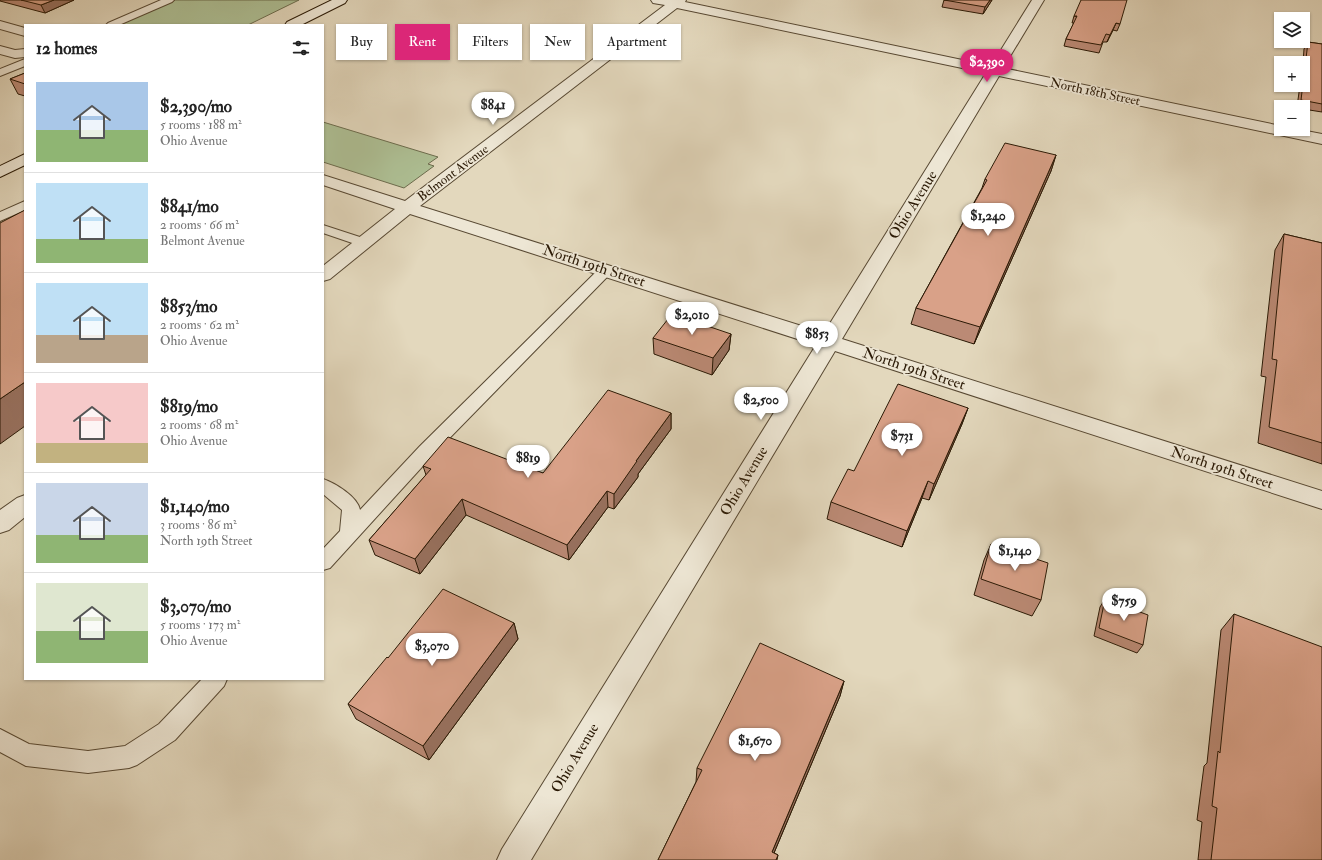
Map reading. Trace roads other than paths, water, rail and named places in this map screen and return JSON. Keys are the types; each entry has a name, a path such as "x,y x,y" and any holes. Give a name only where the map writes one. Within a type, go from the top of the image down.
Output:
{"street":[{"path":"293,24 341,0"},
{"name":"North 18th Street","path":"657,0 678,2 995,71 1322,139"},
{"name":"Ohio Avenue","path":"513,860 1038,0"},
{"name":"Belmont Avenue","path":"324,272 678,2"},
{"path":"0,25 24,32"},
{"path":"0,50 15,54 24,53"},
{"path":"0,172 24,160"},
{"name":"North 19th Street","path":"324,180 1322,500"},
{"path":"0,523 24,505"}],"lane":[{"path":"113,24 169,0"},
{"path":"0,73 24,62"},
{"path":"0,217 24,205"},
{"path":"324,229 364,242"},
{"path":"324,561 426,451 606,270"},
{"path":"324,486 333,491 351,508 349,534"},
{"path":"0,740 26,755 88,762 129,757 167,732 215,680"}]}
